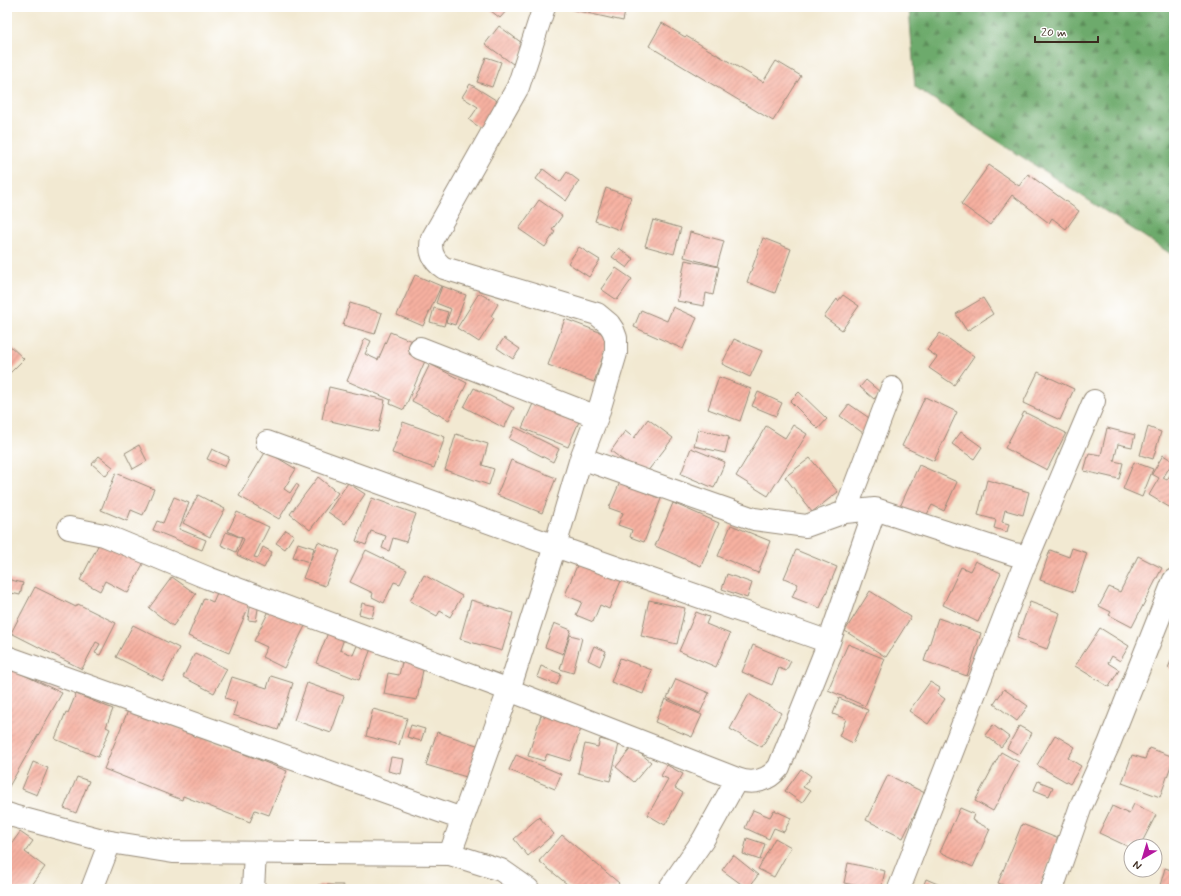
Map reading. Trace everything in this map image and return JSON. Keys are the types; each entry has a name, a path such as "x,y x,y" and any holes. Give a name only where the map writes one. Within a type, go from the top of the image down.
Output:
{"street":[{"path":"450,854 509,690 555,546 580,458 597,417 616,353 616,338 609,324 597,314 444,268 433,258 430,249 435,234 518,87 544,7"},
{"path":"420,348 597,417"},
{"path":"845,512 892,388"},
{"path":"898,889 1021,560 1094,401"},
{"path":"267,442 555,546 829,642"},
{"path":"580,458 754,520 806,526 845,512 875,509 1021,560"},
{"path":"69,528 104,535 208,578 509,690 737,779 750,782 764,780 779,767 829,642 875,509"},
{"path":"1052,889 1081,806 1109,744 1174,580"},
{"path":"7,657 462,819"},
{"path":"670,889 703,840 737,779"},
{"path":"7,814 110,842 173,852 450,854 501,870 528,889"},
{"path":"92,889 110,842"},
{"path":"253,889 255,853"}],"green space":[{"path":"909,7 1174,7 1174,256 915,87"}],"building":[{"path":"486,7 505,7 508,9 500,18"},
{"path":"569,7 626,7 623,21 569,9"},
{"path":"662,23 763,82 776,61 801,76 773,121 649,46"},
{"path":"499,26 526,46 513,64 485,44"},
{"path":"486,57 501,62 492,87 477,82"},
{"path":"470,84 499,102 482,129 469,120 478,107 462,97"},
{"path":"989,165 1019,186 1028,174 1079,211 1066,229 1052,218 1049,223 1012,195 990,225 961,204"},
{"path":"543,169 560,182 567,172 579,181 566,201 536,179"},
{"path":"606,188 631,197 620,230 595,221"},
{"path":"539,200 562,216 552,230 555,232 545,247 519,229"},
{"path":"653,220 681,228 674,254 645,246"},
{"path":"690,232 724,241 717,266 684,257"},
{"path":"763,238 791,249 775,293 747,282"},
{"path":"579,247 600,260 589,277 568,263"},
{"path":"619,248 634,259 627,268 612,257"},
{"path":"685,260 719,267 713,295 706,293 704,306 677,301"},
{"path":"616,268 632,279 617,300 601,289"},
{"path":"415,275 441,286 423,326 397,315"},
{"path":"442,286 466,295 455,325 446,322 451,309 436,303"},
{"path":"479,293 498,304 491,316 494,318 479,342 457,328"},
{"path":"843,295 859,306 842,330 824,317 837,299 838,301"},
{"path":"983,298 993,314 967,331 956,314"},
{"path":"350,303 382,313 375,334 343,325"},
{"path":"673,307 697,318 683,349 634,327 641,310 667,321"},
{"path":"434,308 448,312 444,326 430,322"},
{"path":"565,319 610,336 594,382 548,365"},
{"path":"390,332 414,342 409,354 425,361 404,410 390,404 391,400 347,381 365,338 371,341 365,354 378,360"},
{"path":"940,333 974,356 954,385 929,368 937,357 927,350"},
{"path":"504,338 520,349 513,359 497,348"},
{"path":"734,339 762,351 750,377 722,364"},
{"path":"7,343 24,359 10,373 7,370"},
{"path":"430,364 467,383 449,420 412,401"},
{"path":"1038,372 1074,389 1060,420 1023,403"},
{"path":"719,377 751,389 740,421 708,409"},
{"path":"866,380 880,392 874,399 860,387"},
{"path":"329,387 385,400 378,432 322,419"},
{"path":"474,388 514,408 504,428 464,407"},
{"path":"758,392 782,403 776,416 752,406"},
{"path":"799,392 827,419 818,429 790,401"},
{"path":"536,397 581,417 568,447 522,428"},
{"path":"925,397 957,412 934,461 902,446"},
{"path":"849,404 872,420 863,433 840,416"},
{"path":"1024,412 1066,433 1047,470 1005,448"},
{"path":"648,419 673,438 644,476 611,451 625,431 634,438"},
{"path":"403,422 445,437 434,468 392,453"},
{"path":"793,425 807,434 768,496 736,476 766,426 785,438"},
{"path":"515,427 559,449 553,462 509,439"},
{"path":"1148,427 1161,432 1153,459 1140,455"},
{"path":"1107,428 1135,435 1132,447 1118,444 1114,461 1123,463 1119,479 1084,471 1089,453 1101,455"},
{"path":"698,429 729,437 725,453 694,446"},
{"path":"961,432 982,447 974,459 952,444"},
{"path":"456,434 488,444 482,465 494,469 489,485 445,470"},
{"path":"139,445 147,461 133,469 125,453"},
{"path":"691,448 725,462 714,488 681,474"},
{"path":"212,449 229,457 225,467 207,459"},
{"path":"266,451 296,469 284,489 290,493 296,484 299,486 279,519 239,496"},
{"path":"1163,455 1173,461 1163,478 1167,480 1174,468 1174,510 1149,495 1159,478 1152,474"},
{"path":"99,456 113,467 106,476 92,464"},
{"path":"810,458 838,492 812,512 785,477"},
{"path":"511,460 556,478 542,513 497,495"},
{"path":"1134,462 1153,469 1142,497 1123,489"},
{"path":"919,465 957,482 944,511 932,505 924,520 899,509"},
{"path":"116,473 154,489 143,515 131,510 127,521 101,510"},
{"path":"318,477 338,493 310,530 290,514"},
{"path":"987,480 1029,492 1023,515 1005,510 1002,522 1009,524 1007,532 994,528 996,520 978,515"},
{"path":"620,482 661,499 644,542 630,537 632,530 618,525 623,513 609,508"},
{"path":"348,483 365,494 345,524 328,512"},
{"path":"198,495 225,509 210,537 183,523"},
{"path":"174,497 189,503 179,529 206,540 202,550 153,530 157,521 163,523"},
{"path":"372,498 416,514 406,542 393,538 389,551 382,548 386,536 371,531 366,545 356,541"},
{"path":"673,503 719,523 701,566 655,546"},
{"path":"237,512 269,527 254,557 258,558 263,547 272,552 264,568 237,555 244,539 228,531"},
{"path":"731,525 770,541 758,573 718,556"},
{"path":"286,530 294,535 285,549 276,543"},
{"path":"226,532 242,538 236,552 221,545"},
{"path":"101,540 144,562 128,593 105,581 100,591 80,580"},
{"path":"318,542 340,551 325,586 303,578 309,562 293,557 298,543 314,548 310,561"},
{"path":"1072,548 1087,553 1074,592 1040,580 1050,550 1069,557"},
{"path":"366,550 407,570 400,584 394,582 384,603 372,597 373,593 350,582"},
{"path":"796,550 837,567 820,608 792,597 798,584 784,578"},
{"path":"1138,556 1162,568 1132,627 1109,615 1111,612 1099,606 1109,587 1120,592"},
{"path":"975,561 1001,573 978,622 943,605 961,567 970,571"},
{"path":"578,563 621,581 609,609 600,605 593,622 576,615 582,602 565,595"},
{"path":"727,574 752,583 747,598 722,589"},
{"path":"424,575 462,596 450,617 440,611 437,616 410,601"},
{"path":"172,577 196,594 173,626 149,608"},
{"path":"7,579 23,583 20,595 7,592"},
{"path":"35,587 76,607 78,604 116,623 100,655 95,653 100,644 96,642 82,669 11,633"},
{"path":"219,588 251,601 229,653 188,636 204,598 213,602"},
{"path":"870,591 911,617 886,657 845,631"},
{"path":"471,600 513,613 502,651 460,639"},
{"path":"649,600 685,608 677,644 641,636"},
{"path":"251,602 259,603 256,621 248,620"},
{"path":"1030,602 1060,613 1047,649 1017,638"},
{"path":"362,603 375,606 372,618 359,614"},
{"path":"270,609 305,626 284,668 262,657 267,647 254,641"},
{"path":"696,612 709,617 706,624 730,634 716,667 679,651"},
{"path":"938,618 981,633 967,676 924,661"},
{"path":"554,623 571,630 563,654 545,647"},
{"path":"133,625 179,648 163,681 116,657"},
{"path":"1100,628 1129,646 1120,661 1112,656 1108,663 1119,670 1109,687 1075,666"},
{"path":"329,630 345,636 340,650 353,655 359,641 372,646 359,680 316,663"},
{"path":"570,635 582,638 573,673 560,669"},
{"path":"848,644 885,659 865,706 828,690"},
{"path":"753,645 791,661 786,671 779,668 772,685 742,672"},
{"path":"594,646 606,651 600,666 588,660"},
{"path":"195,653 227,669 214,693 183,677"},
{"path":"1174,654 1174,670 1168,668"},
{"path":"620,658 652,670 643,694 611,682"},
{"path":"402,662 424,665 417,700 384,694 388,673 399,675"},
{"path":"541,666 561,674 557,685 537,677"},
{"path":"7,667 62,693 7,790"},
{"path":"271,676 293,683 278,730 233,715 237,702 225,698 232,677 267,688"},
{"path":"676,679 709,693 700,713 667,698"},
{"path":"930,682 940,688 937,693 945,699 928,724 909,711"},
{"path":"307,683 344,696 331,733 294,720"},
{"path":"1004,689 1028,706 1017,721 994,704"},
{"path":"76,694 113,709 106,727 110,729 98,757 55,739 66,712 68,713"},
{"path":"749,694 781,713 762,747 730,729"},
{"path":"839,698 868,710 853,743 839,736 846,719 833,714"},
{"path":"665,699 702,715 692,737 655,722"},
{"path":"129,708 287,771 269,815 255,810 250,822 183,796 182,800 104,769"},
{"path":"373,709 407,718 399,745 366,736"},
{"path":"543,709 583,723 570,761 547,754 544,761 528,756"},
{"path":"411,725 425,729 421,741 407,737"},
{"path":"993,725 1009,737 1001,747 985,735"},
{"path":"1019,726 1032,733 1019,755 1007,748"},
{"path":"437,732 483,747 473,779 426,765"},
{"path":"1055,735 1075,747 1068,758 1081,766 1070,784 1037,765"},
{"path":"600,739 619,744 610,781 578,773 585,744 598,747"},
{"path":"632,747 651,762 634,782 616,767"},
{"path":"1149,748 1174,757 1160,797 1122,783 1132,755 1145,759"},
{"path":"1001,752 1019,762 993,811 975,801"},
{"path":"516,755 561,774 555,789 509,770"},
{"path":"391,757 404,759 401,774 388,771"},
{"path":"33,762 48,768 37,795 22,789"},
{"path":"667,765 683,774 675,788 683,793 665,825 648,815 668,779 661,776"},
{"path":"801,769 811,776 803,787 810,791 802,803 785,791"},
{"path":"888,775 925,793 903,838 866,820"},
{"path":"77,777 89,781 76,813 64,808"},
{"path":"1038,781 1053,787 1049,796 1034,790"},
{"path":"1134,804 1156,815 1144,838 1123,838 1123,844 1099,833 1112,806 1129,814"},
{"path":"960,808 974,814 972,820 990,829 973,867 940,852"},
{"path":"753,810 770,817 774,810 791,818 784,832 774,828 769,839 745,828"},
{"path":"539,817 554,834 528,856 514,839"},
{"path":"1022,824 1059,839 1039,889 1014,889 998,883"},
{"path":"20,832 33,841 25,852 45,867 29,889 7,889 7,850"},
{"path":"562,835 619,883 615,889 573,889 539,861"},
{"path":"747,838 765,844 760,860 743,854"},
{"path":"775,838 791,847 774,877 758,869"},
{"path":"733,855 758,875 748,889 722,870"},
{"path":"848,863 885,871 881,889 871,889 844,883"},
{"path":"1165,868 1174,871 1174,889 1159,889"},
{"path":"926,879 949,889 922,889"},
{"path":"318,885 343,885 342,889 318,889"}]}
